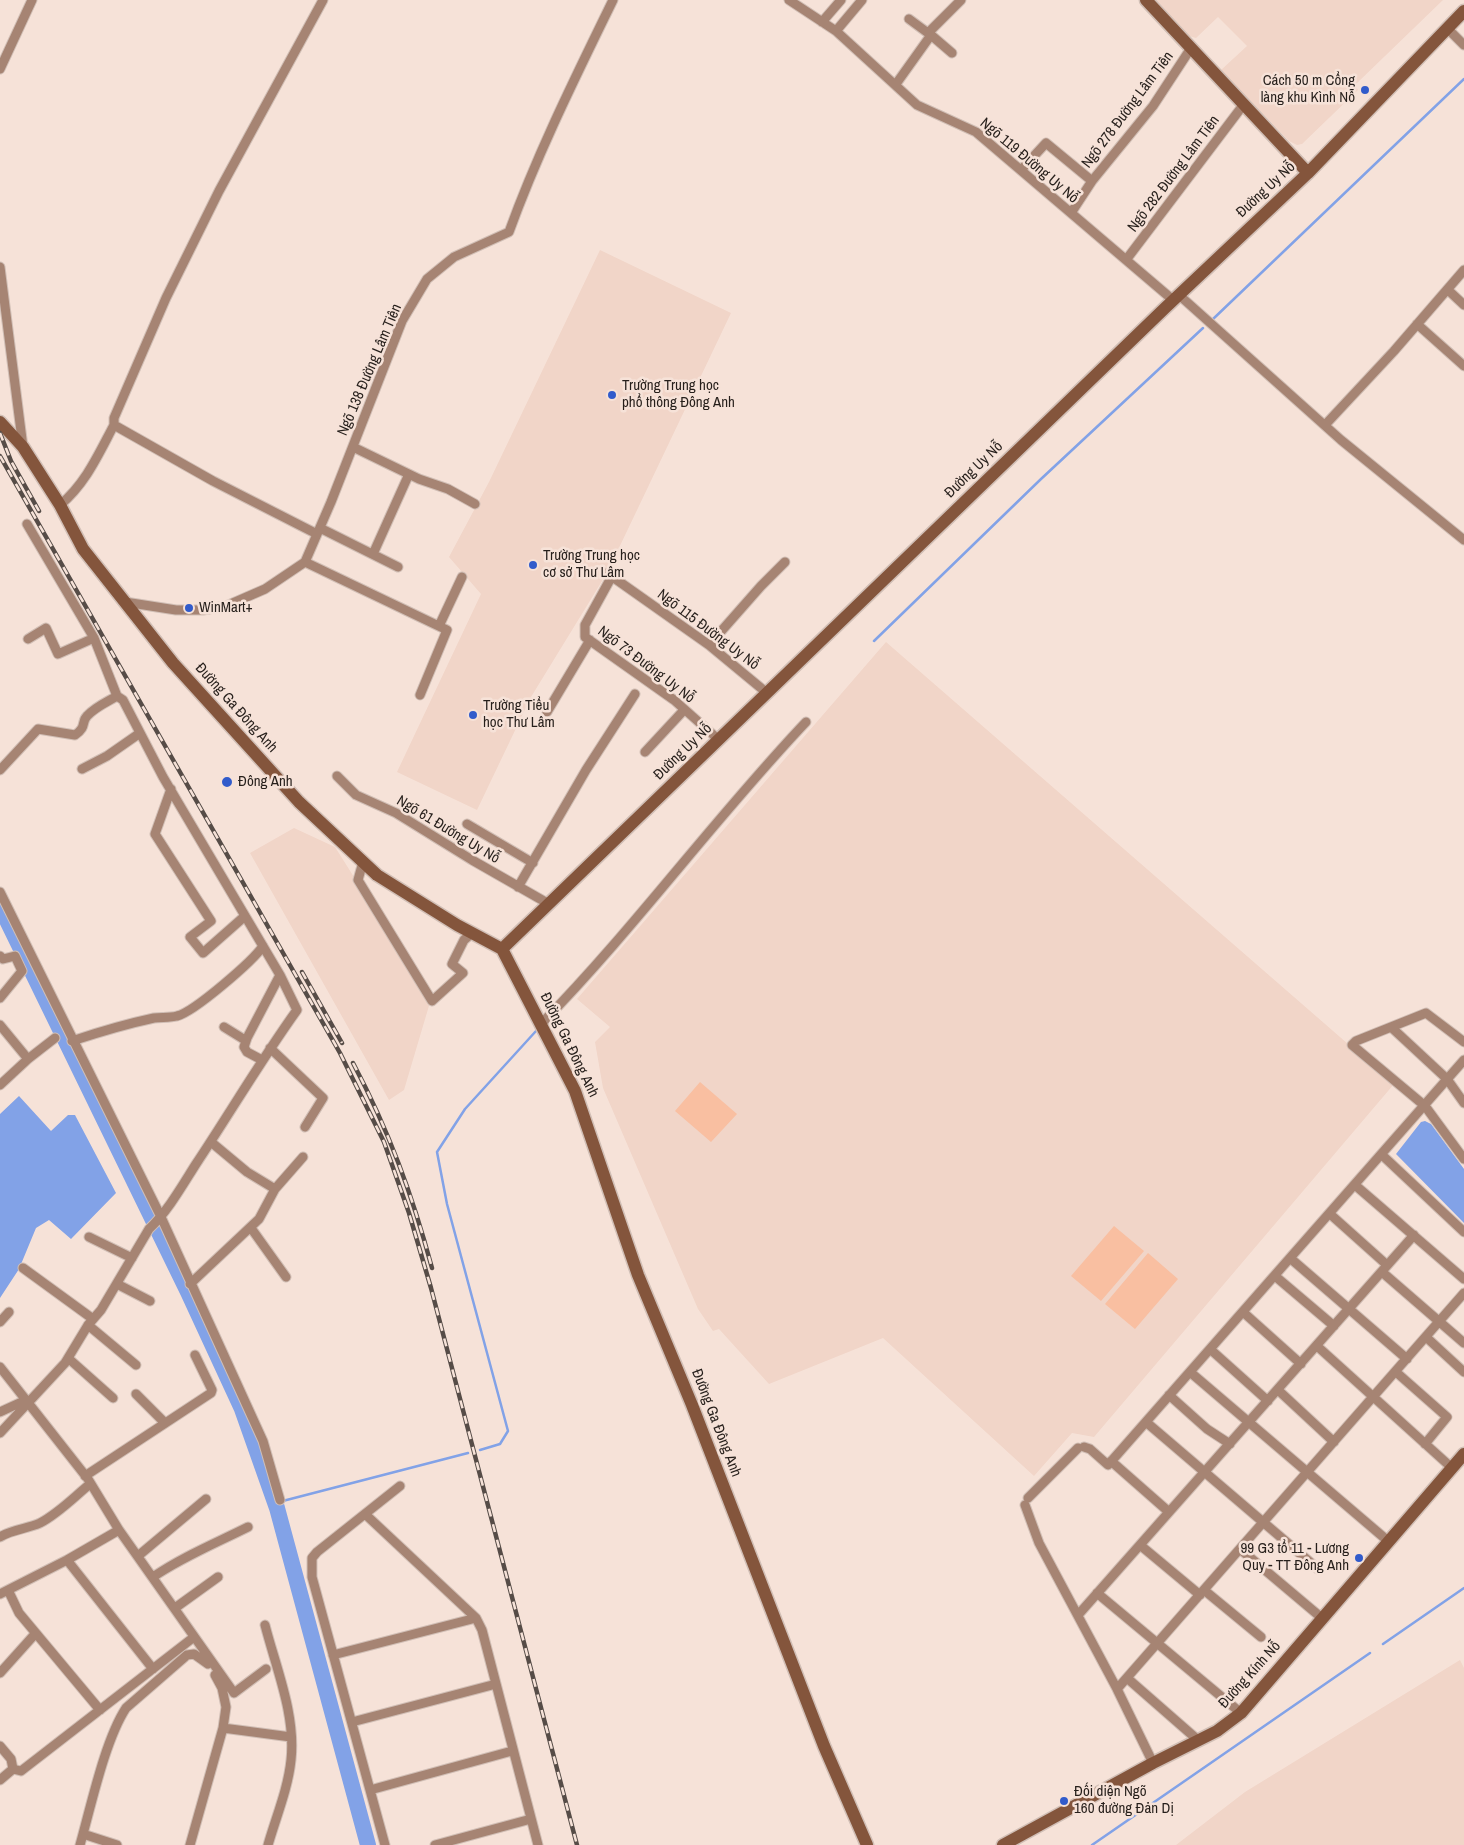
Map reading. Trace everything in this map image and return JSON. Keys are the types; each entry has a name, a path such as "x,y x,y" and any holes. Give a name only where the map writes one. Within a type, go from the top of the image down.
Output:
{"street":[{"path":"0,69 32,0"},
{"path":"60,506 72,495 88,475 114,425 115,412 166,298 220,191 323,0"},
{"name":"Ngõ 138 Đường Lâm Tiên","path":"305,562 402,321 427,280 454,257 509,232 524,190 613,0"},
{"name":"Ngõ 119 Đường Uy Nỗ","path":"790,0 836,31 918,105 976,132 1126,260 1176,297 1464,540"},
{"path":"822,22 841,0"},
{"path":"836,31 862,0"},
{"path":"896,84 930,34 961,0"},
{"path":"1146,0 1308,173"},
{"name":"Đường Uy Nỗ","path":"502,949 1176,297 1308,173 1464,11"},
{"path":"909,19 952,53"},
{"path":"1447,28 1464,45"},
{"name":"Ngõ 278 Đường Lâm Tiên","path":"1071,213 1092,181 1152,106 1192,48"},
{"name":"Ngõ 282 Đường Lâm Tiên","path":"1126,260 1244,104"},
{"path":"1021,170 1046,143 1092,181"},
{"path":"0,267 23,447"},
{"path":"1326,425 1464,270"},
{"path":"1448,290 1464,305"},
{"path":"1417,324 1464,366"},
{"name":"Đường Ga Đông Anh","path":"0,422 23,447 60,506 83,549 173,663 300,802 377,875 472,933 502,949 576,1091 638,1275 692,1405 824,1746 866,1845"},
{"path":"114,425 214,481 398,567"},
{"path":"353,446 409,474 448,489 475,504"},
{"path":"372,554 409,474"},
{"path":"0,1433 68,1358 90,1322 102,1310 149,1229 160,1218 262,1060 297,1010 280,976 171,789 123,700 117,696 94,638 27,524"},
{"path":"125,602 176,610 203,610 226,606 265,589 305,562 448,630 420,695"},
{"path":"709,645 785,562"},
{"name":"Ngõ 115 Đường Uy Nỗ","path":"609,574 709,645 767,693"},
{"name":"Ngõ 73 Đường Uy Nỗ","path":"609,574 585,625 585,637 684,710 719,740"},
{"path":"439,626 462,577"},
{"path":"28,639 46,628 58,654 94,638"},
{"path":"547,712 590,640"},
{"path":"518,887 586,770 635,694"},
{"path":"0,770 38,730 76,735 85,726 87,716 117,696"},
{"path":"645,752 684,710"},
{"path":"542,1024 806,722"},
{"path":"82,769 107,756 140,733"},
{"name":"Ngõ 61 Đường Uy Nỗ","path":"337,776 356,795 396,813 549,904"},
{"path":"171,789 154,834 211,920 190,937 203,953 245,916"},
{"path":"468,824 532,863"},
{"path":"363,862 358,880 432,1001 463,973 452,964 464,940 472,933"},
{"path":"0,892 160,1218 263,1441 280,1500"},
{"path":"72,1041 122,1025 167,1015 177,1016 211,993 256,957 263,946"},
{"path":"0,956 3,960 15,956 22,971 0,998"},
{"path":"262,1060 247,1052 244,1047 280,976"},
{"path":"1464,1042 1426,1013 1356,1041 1352,1045 1425,1106 1464,1159"},
{"path":"0,1026 28,1059"},
{"path":"224,1027 245,1040 247,1038"},
{"path":"1392,1027 1448,1079 1464,1103"},
{"path":"0,1085 54,1038"},
{"path":"270,1048 323,1098 305,1127"},
{"path":"1153,1763 1117,1689 1039,1543 1027,1501 1080,1447 1090,1449 1108,1465 1111,1462 1464,1060"},
{"path":"210,1142 247,1172 275,1189"},
{"path":"1382,1155 1464,1232"},
{"path":"190,1284 259,1219 275,1189 303,1157"},
{"path":"1356,1185 1464,1280"},
{"path":"1330,1214 1439,1322 1464,1343"},
{"path":"250,1228 286,1278"},
{"path":"1078,1615 1414,1235"},
{"path":"89,1237 132,1258"},
{"path":"1290,1258 1406,1359"},
{"path":"22,1268 90,1322 136,1365"},
{"path":"1275,1276 1334,1326"},
{"path":"117,1284 150,1301"},
{"path":"1117,1689 1464,1293"},
{"path":"0,1322 8,1312"},
{"path":"1243,1312 1301,1364"},
{"path":"1426,1337 1464,1372"},
{"path":"1317,1346 1452,1468"},
{"path":"1210,1349 1268,1401"},
{"path":"0,1537 10,1531 39,1523 53,1515 88,1480 164,1422 211,1393 212,1390 195,1355"},
{"path":"68,1358 113,1398"},
{"path":"0,1367 88,1480 119,1530 176,1608 234,1693 266,1669"},
{"path":"1190,1372 1388,1541"},
{"path":"1396,1372 1447,1417 1425,1444"},
{"path":"1278,1390 1334,1442"},
{"path":"136,1394 164,1422"},
{"path":"1170,1395 1207,1429 1230,1444"},
{"path":"0,1412 27,1401"},
{"path":"1146,1422 1318,1569"},
{"name":"Đường Kính Nỗ","path":"1003,1845 1153,1763 1199,1741 1217,1731 1241,1713 1464,1454"},
{"path":"1111,1462 1169,1512"},
{"path":"385,1845 312,1576 312,1558 400,1486"},
{"path":"138,1556 206,1499"},
{"path":"365,1514 476,1618 482,1630 538,1845"},
{"path":"153,1577 174,1563 186,1559 248,1527"},
{"path":"100,1710 35,1634 4,1592 68,1560 119,1530"},
{"path":"1140,1545 1261,1637"},
{"path":"1240,1549 1323,1619"},
{"path":"68,1560 153,1669"},
{"path":"176,1608 218,1577"},
{"path":"1097,1593 1241,1713"},
{"path":"333,1656 476,1618"},
{"path":"264,1625 288,1710 291,1737 291,1760 268,1845"},
{"path":"0,1673 35,1634"},
{"path":"13,1769 22,1771 194,1637"},
{"path":"80,1845 119,1719 126,1708 187,1655 194,1654 201,1657 209,1665 222,1688 226,1707 223,1728 190,1845"},
{"path":"1127,1678 1199,1741"},
{"path":"352,1722 496,1684"},
{"path":"223,1728 291,1737"},
{"path":"0,1746 11,1759 13,1769"},
{"path":"370,1790 512,1751"},
{"path":"0,1780 13,1769"},
{"path":"435,1845 531,1819"},
{"path":"83,1834 117,1845"}],"shaded area":[{"path":"1154,0 1443,0 1355,85 1358,90 1302,144 1297,145 1289,141 1221,70 1247,46 1218,17 1196,38 1189,36"},
{"path":"600,250 731,313 607,573 531,697 477,810 397,772 481,594 449,557 489,482"},
{"path":"886,642 1394,1084 1094,1437 1072,1433 1034,1476 883,1338 769,1384 719,1329 713,1331 698,1309 603,1088 595,1042 610,1027 577,999"},
{"path":"294,828 335,847 431,999 404,1090 389,1100 250,853"},
{"path":"700,1082 737,1114 711,1142 675,1111"},
{"path":"1114,1226 1144,1251 1101,1301 1071,1276"},
{"path":"1148,1253 1178,1279 1135,1329 1105,1304"},
{"path":"1460,1660 1464,1668 1464,1845 1176,1845 1245,1792"}],"water":[{"path":"19,1096 51,1131 68,1115 75,1115 116,1193 71,1239 49,1220 36,1228 19,1269 0,1298 0,1114"},
{"path":"1425,1121 1431,1124 1464,1169 1464,1223 1396,1154 1421,1122"}],"waterway":[{"path":"1212,320 1464,79"},
{"path":"874,641 1041,479 1203,328"},
{"path":"0,906 188,1292 242,1409 277,1508 368,1845"},
{"path":"480,1450 500,1444 508,1431 447,1204 437,1152 465,1109 536,1031"},
{"path":"275,1503 468,1453"},
{"path":"1383,1644 1464,1588"},
{"path":"1092,1845 1370,1653"}],"railway":[{"path":"0,433 11,461 39,511"},
{"path":"0,456 340,1053 384,1142 409,1213 431,1288 577,1845"},
{"path":"302,972 342,1043"},
{"path":"353,1063 389,1138 408,1189 432,1268"}],"place":[{"name":"Cách 50 m Cổng làng khu Kình Nỗ","path":"1365,90"},
{"name":"Trường Trung học phổ thông Đông Anh","path":"612,395"},
{"name":"Trường Trung học cơ sở Thư Lâm","path":"533,565"},
{"name":"WinMart+","path":"189,608"},
{"name":"Trường Tiểu học Thư Lâm","path":"473,715"},
{"name":"Đông Anh","path":"227,782"},
{"name":"99 G3 tổ 11 - Lương Quy - TT Đông Anh","path":"1359,1558"},
{"name":"Đối diện Ngõ 160 đường Đản Dị","path":"1064,1801"}]}
